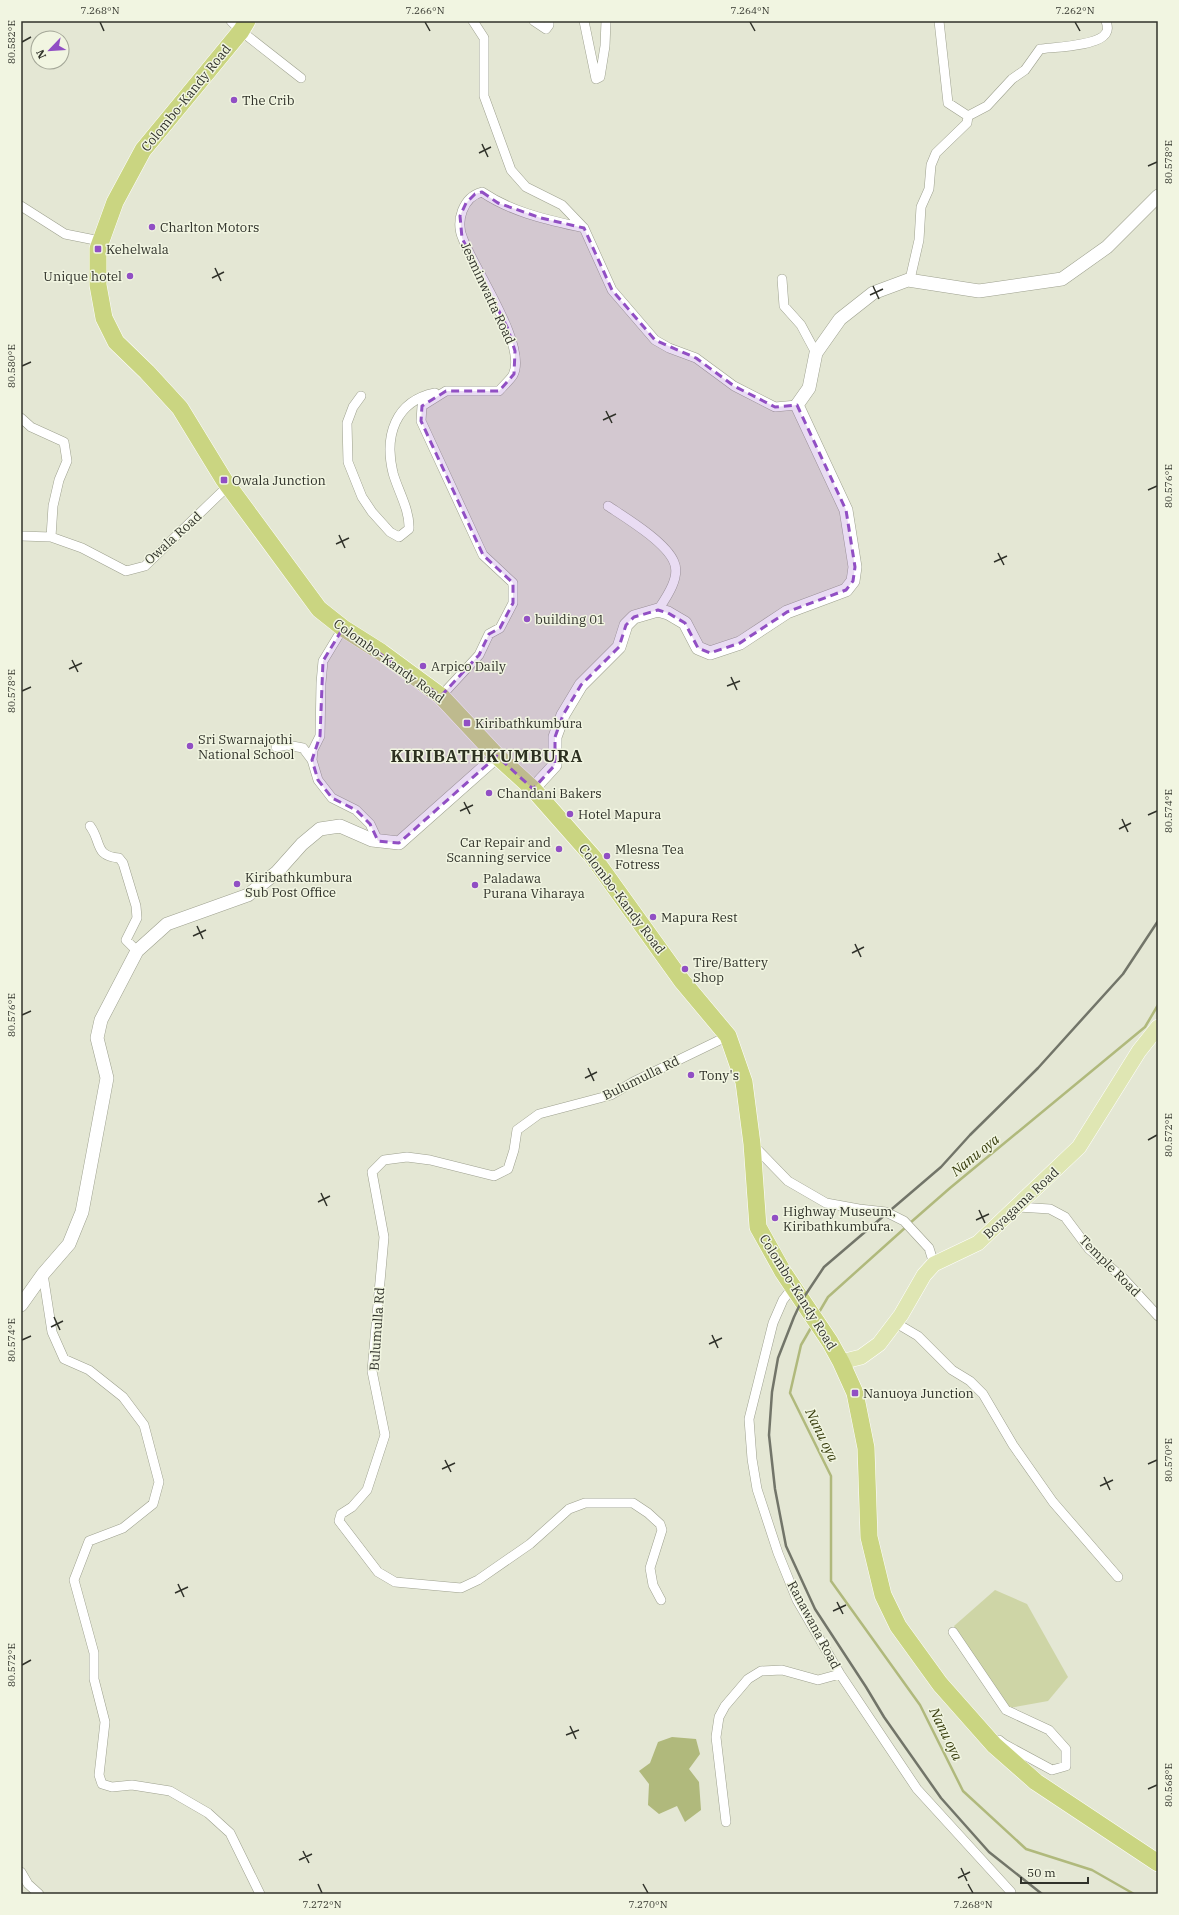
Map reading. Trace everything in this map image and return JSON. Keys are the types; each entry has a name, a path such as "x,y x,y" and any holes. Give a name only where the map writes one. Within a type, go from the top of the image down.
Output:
{"highway":[{"name":"Colombo-Kandy Road","path":"240,24 143,150 115,202 98,248 98,285 104,318 116,342 147,372 180,408 228,486 320,609 343,628 381,652 441,696 497,756 533,789 593,857 682,981 728,1036 744,1082 752,1144 758,1227 775,1259 830,1342 855,1393 866,1448 869,1537 883,1595 898,1626 922,1660 994,1745 1036,1782 1158,1863"}],"main road":[{"path":"533,789 555,765 555,736 563,715 581,685 619,648 626,624 634,617 658,610 668,613 685,623 698,648 710,653 740,643 786,612 846,590 853,581 855,567 846,510 797,405 809,388 816,353 840,320 873,293 908,280 979,291 1062,279 1107,247 1158,196"},
{"path":"21,1305 43,1274 69,1244 82,1212 107,1078 98,1038 101,1020 136,951 167,924 248,895 277,872 302,844 320,830 340,826 370,839 399,843 497,756"},
{"name":"Boyagama Road","path":"841,1362 868,1353 879,1344 896,1323 924,1275 934,1264 978,1243 1018,1207 1079,1147 1139,1051 1158,1027"}],"street":[{"path":"473,21 484,38 484,96 511,170 526,187 562,205 584,228 612,290 655,340 669,348 696,358 734,386 775,407 797,405"},
{"path":"534,21 546,29 550,25 549,21"},
{"path":"584,21 596,79 600,77 606,21"},
{"path":"939,21 948,103 968,116"},
{"path":"968,116 987,106 1012,79 1025,70 1040,49 1092,42 1106,34 1108,28 1106,21"},
{"path":"240,24 301,78"},
{"path":"908,280 911,275 919,240 921,207 929,189 930,165 936,153 967,122 968,116"},
{"name":"Jesminwatta Road","path":"446,391 499,391 514,374 515,351 508,330 462,238 460,216 466,203 475,194 482,192 498,203 534,216 584,228"},
{"path":"21,206 65,234 100,241"},
{"path":"782,278 784,306 802,325 816,353"},
{"path":"361,396 352,407 347,423 348,462 362,497 372,512 390,532 399,537 409,529 409,520 393,471 391,448 394,423 408,404 432,394 446,391"},
{"path":"441,696 479,655 489,634 500,628 513,603 513,583 483,555 421,421 422,406 446,391"},
{"path":"21,418 31,427 64,442 67,461 59,480 53,506 51,537"},
{"name":"Owala Road","path":"21,536 51,537 82,548 126,571 145,566 228,486"},
{"path":"608,506 641,528 664,549 674,562 675,575 666,597 658,610"},
{"path":"312,760 313,750 320,736 323,661 343,628"},
{"path":"276,747 286,745 303,748 312,760 318,780 332,798 356,810 370,824 370,839"},
{"path":"90,826 95,832 101,851 109,857 119,858 123,863 136,906 137,918 126,940 136,951"},
{"name":"Bulumulla Rd","path":"661,1600 653,1585 650,1568 662,1530 660,1524 648,1513 633,1503 585,1503 569,1509 530,1544 478,1580 461,1588 395,1582 378,1572 339,1521 341,1514 352,1507 367,1490 385,1435 372,1371 384,1237 372,1172 384,1160 407,1157 430,1160 494,1176 508,1169 514,1150 517,1130 539,1114 611,1095 640,1079 728,1036"},
{"path":"752,1144 788,1181 826,1203 886,1212 904,1221 928,1248 934,1264"},
{"name":"Temple Road","path":"1018,1207 1050,1209 1065,1217 1089,1249 1123,1278 1158,1316"},
{"path":"43,1274 52,1332 64,1359 89,1370 123,1397 144,1425 159,1482 153,1504 122,1528 89,1541 74,1580 94,1653 94,1679 105,1722 99,1775 102,1784 112,1787 132,1785 170,1791 208,1812 230,1833 260,1894"},
{"name":"Ranawana Road","path":"793,1287 783,1300 773,1323 749,1419 752,1459 757,1489 778,1553 797,1600 840,1674 917,1789 1011,1892 1011,1894"},
{"path":"896,1323 918,1336 952,1370 970,1381 983,1394 1013,1445 1053,1502 1118,1577"},
{"path":"953,1632 1006,1710 1050,1730 1066,1750 1066,1766 1052,1770 1004,1744 955,1700"},
{"path":"726,1822 716,1737 719,1717 726,1706 748,1679 761,1671 782,1670 818,1680 840,1674"},
{"path":"21,1872 28,1884 39,1894"}],"highlighted area":[{"path":"482,192 498,203 541,218 584,228 612,290 655,340 696,358 734,386 775,407 797,405 846,510 855,567 853,581 846,590 787,612 740,643 710,653 698,648 685,623 668,613 658,610 634,617 626,625 619,647 581,685 563,715 555,737 555,765 533,789 497,756 399,843 378,841 370,824 356,810 332,798 318,780 312,760 320,736 323,661 343,628 441,696 479,655 489,634 500,628 513,603 513,583 483,555 421,421 422,406 446,391 499,391 514,374 515,351 508,329 462,238 460,216 466,203 475,194"}],"shaded area":[{"path":"995,1590 1027,1604 1068,1677 1048,1701 1009,1708 954,1626"},
{"path":"672,1737 696,1739 700,1754 689,1769 699,1782 701,1810 685,1822 677,1806 659,1814 648,1805 649,1784 639,1771 650,1763 658,1742"}],"waterway":[{"name":"Nanu oya","path":"910,1223 950,1188 1145,1027 1158,1005"},
{"name":"Nanu oya","path":"818,1314 828,1297 906,1227"},
{"name":"Nanu oya","path":"812,1326 801,1345 790,1393 831,1476 831,1581 920,1705 963,1791 1026,1849 1092,1870 1134,1894"}],"railway":[{"path":"1042,1894 989,1852 941,1798 884,1717 815,1609 786,1546 775,1489 769,1435 772,1392 778,1358 794,1317 802,1300 824,1267 941,1167 970,1135 1038,1068 1123,974 1158,921"}],"place":[{"name":"The Crib","path":"234,100"},
{"name":"Charlton Motors","path":"152,227"},
{"name":"Kehelwala","path":"98,249"},
{"name":"Unique hotel","path":"130,276"},
{"name":"Owala Junction","path":"224,480"},
{"name":"building 01","path":"527,619"},
{"name":"Arpico Daily","path":"423,666"},
{"name":"Kiribathkumbura","path":"467,723"},
{"name":"Sri Swarnajothi National School","path":"190,746"},
{"name":"Chandani Bakers","path":"489,793"},
{"name":"Hotel Mapura","path":"570,814"},
{"name":"Car Repair and Scanning service","path":"559,849"},
{"name":"Mlesna Tea Fotress","path":"607,856"},
{"name":"Kiribathkumbura Sub Post Office","path":"237,884"},
{"name":"Paladawa Purana Viharaya","path":"475,885"},
{"name":"Mapura Rest","path":"653,917"},
{"name":"Tire/Battery Shop","path":"685,969"},
{"name":"Tony's","path":"691,1075"},
{"name":"Highway Museum, Kiribathkumbura.","path":"775,1218"},
{"name":"Nanuoya Junction","path":"855,1393"}],"district":[{"name":"KIRIBATHKUMBURA","path":"487,756"}]}
